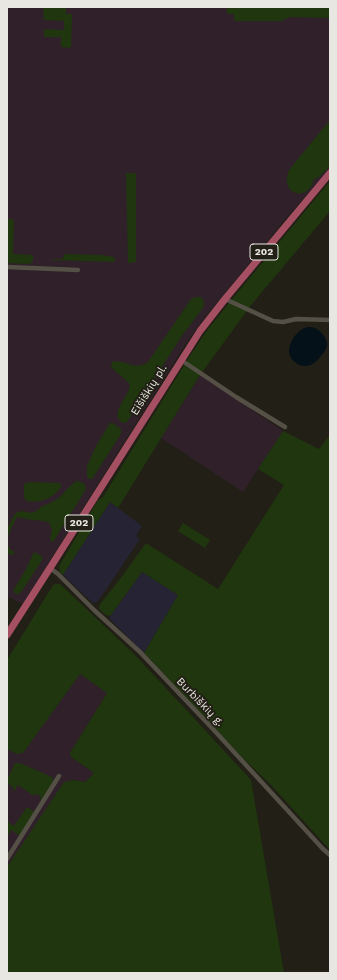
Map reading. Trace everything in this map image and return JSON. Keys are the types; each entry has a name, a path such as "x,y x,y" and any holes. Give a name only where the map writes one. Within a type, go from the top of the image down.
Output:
{"main road":[{"name":"Eišiškių pl.","path":"7,635 200,331 330,173"}],"street":[{"path":"7,268 78,270"},
{"path":"225,299 273,321 283,322 296,318 330,320"},
{"path":"181,360 236,397 285,427"},
{"name":"Burbiškių g.","path":"50,568 140,652 330,855"},
{"path":"7,859 59,776"}],"shaded area":[{"path":"7,7 330,7 330,168 293,210 202,321 187,342 22,604 7,597"},
{"path":"308,327 315,328 320,331 325,337 327,346 315,362 308,366 304,366 296,363 291,358 289,352 291,343 296,334"},
{"path":"200,375 283,431 243,492 161,438"},
{"path":"110,502 142,526 136,536 140,539 103,594 97,602 93,603 63,575"},
{"path":"142,572 178,595 144,653 109,618"},
{"path":"80,673 107,693 70,753 71,757 94,773 85,782 73,780 7,867 7,749 13,752 23,753"}],"green space":[{"path":"43,7 66,7 66,14 72,14 71,48 61,47 61,37 44,37 44,29 64,30 64,21 44,20"},
{"path":"227,7 330,7 330,18 290,17 281,21 234,21 234,14 227,14"},
{"path":"330,120 330,167 312,182 313,184 307,191 304,193 293,192 287,184 289,170"},
{"path":"126,173 136,173 136,262 128,263"},
{"path":"330,181 330,211 252,304 200,375 118,508 110,502 63,575 60,572 59,566 98,500 103,497 205,333"},
{"path":"7,219 12,219 14,221 13,254 33,255 33,261 30,264 7,263"},
{"path":"64,254 102,255 114,257 115,259 114,262 51,260 63,259"},
{"path":"201,297 204,302 203,308 181,337 127,422 123,423 119,420 118,411 129,388 129,383 112,368 112,362 117,361 138,366 148,362 191,299"},
{"path":"110,423 113,423 121,429 121,434 92,479 89,479 87,477 87,466 96,446"},
{"path":"283,431 319,449 330,435 330,850 271,785 242,757 144,653 178,595 142,572 110,616 106,615 99,609 101,603 146,543 218,589 284,485 258,469"},
{"path":"78,481 84,484 86,487 85,491 53,542 50,538 52,530 49,522 17,517 8,536 8,545 15,552 12,555 9,554 7,552 7,529 14,515 17,512 23,511 32,513 36,511 61,496 69,487"},
{"path":"29,482 60,483 61,487 58,491 45,500 35,502 25,500 24,484"},
{"path":"183,523 210,540 205,548 178,531"},
{"path":"34,552 42,556 42,560 22,591 17,595 13,591"},
{"path":"60,584 135,655 251,780 284,973 7,973 7,867 64,782 73,780 85,782 94,773 71,757 70,753 107,693 80,674 23,753 17,754 7,749 7,660 53,585"},
{"path":"15,763 20,763 52,777 54,782 41,801 41,797 39,795 35,794 34,796 18,785 13,791 13,787 7,783"},
{"path":"27,807 35,812 20,836 11,830 7,837 7,821 14,826"}]}
